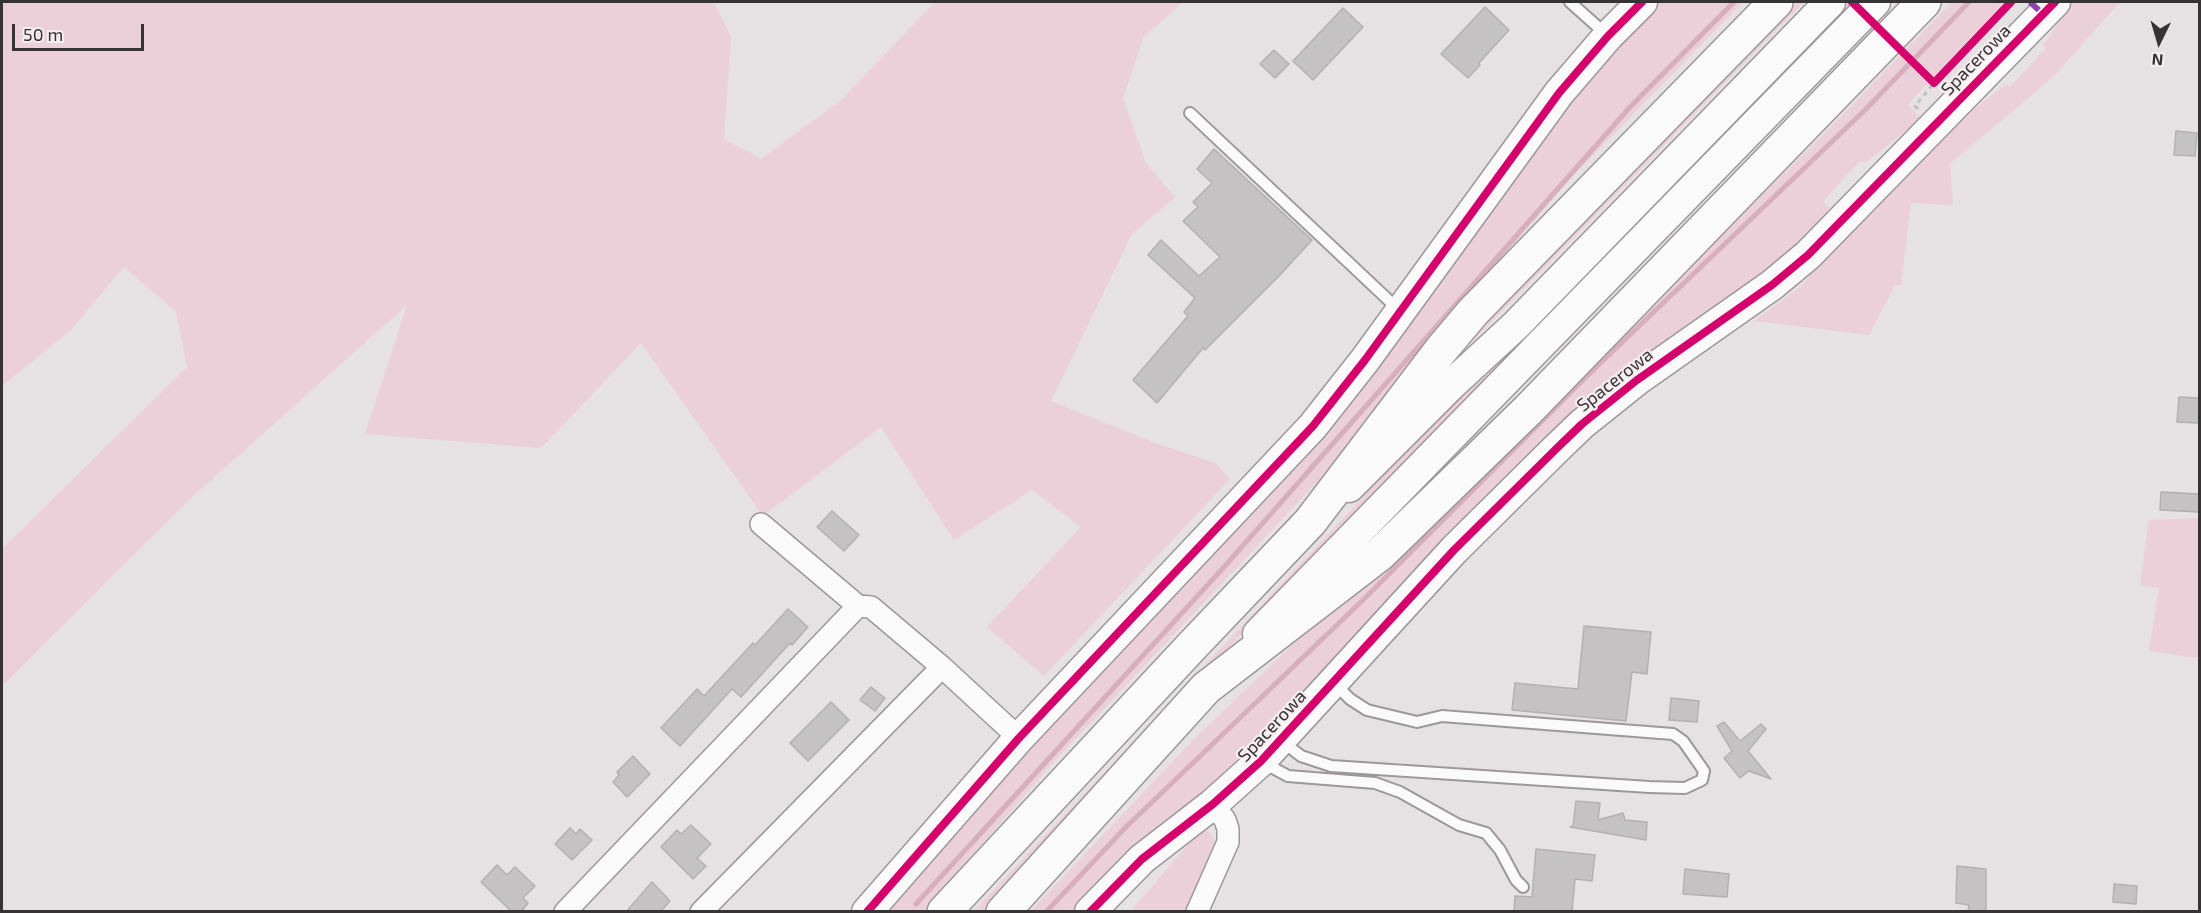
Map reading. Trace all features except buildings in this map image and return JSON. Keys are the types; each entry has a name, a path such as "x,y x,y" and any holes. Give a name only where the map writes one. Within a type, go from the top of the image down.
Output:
{"highway":[{"path":"944,912 1310,522 1441,350 1473,312 1776,2"},
{"path":"1003,912 1206,688 1380,554 1528,410 1924,2"}],"street":[{"path":"867,912 1019,738 1313,426 1365,360 1559,93 1608,36 1642,2"},
{"path":"1310,522 1367,471 1451,385 1516,325 1830,2"},
{"path":"1206,688 1875,2"},
{"name":"Spacerowa","path":"1090,912 1142,859 1213,804 1271,750 1454,550 1582,424 1637,380 1772,285 1808,255 2055,2"},
{"path":"761,524 858,606 871,607 942,666 1019,738"},
{"path":"566,912 858,606"},
{"path":"701,912 942,666"},
{"path":"1197,912 1228,842 1225,820 1213,804"}],"lane":[{"path":"1570,2 1608,36"},
{"path":"1190,113 1400,311"},
{"path":"1271,750 1301,756 1331,766 1649,787 1684,788 1702,780 1704,771 1683,741 1672,734 1442,716 1417,722 1367,711 1350,699 1333,682"},
{"path":"1271,750 1288,777 1375,783 1400,792 1459,825 1486,833 1500,850 1516,880 1524,887"}],"path":[{"path":"1915,106 1934,83"}],"shaded area":[{"path":"2,2 714,2 731,37 724,139 761,159 840,101 935,2 1183,2 1143,38 1123,99 1146,163 1175,197 1132,234 1051,401 1155,443 1215,463 1230,479 1044,676 987,627 1081,527 1032,490 954,540 881,427 763,516 641,343 541,448 365,434 407,305 190,499 2,686 2,549 187,367 176,312 124,267 70,331 2,386"},
{"path":"1660,2 1743,2 1559,190 1450,320 1354,443 1052,764 924,911 885,912 1134,633 1574,94"},
{"path":"1788,2 1804,2 1450,364 1504,295"},
{"path":"1844,2 1863,2 1289,581 1077,816 987,911 973,912 1378,481"},
{"path":"1952,2 2004,2 1908,104 1921,119 1865,163 1860,161 1823,201 1829,208 1809,238 1726,306 1258,744 1100,885 1075,911 1030,912 1192,741 1290,647 1361,585 1600,354 1824,134"},
{"path":"2062,2 2120,2 2054,76 1950,164 1953,205 1911,203 1901,285 1895,285 1869,335 1754,321 1800,287 1846,233 1927,147 1936,147 1974,109 2006,84 2010,87 2046,48 2043,45 2067,11"},
{"path":"2199,518 2199,658 2149,651 2159,588 2140,585 2149,520"},
{"path":"1209,831 1217,844 1190,911 1130,912 1198,833"}],"waterway":[{"path":"916,904 1224,567 1630,107 1734,2"},
{"path":"1046,912 1126,827 1364,599 1592,371 1865,110 1969,2"}],"marked path":[{"path":"2030,2 2043,14"}],"cycle path":[{"path":"867,912 1019,738 1313,426 1365,360 1559,93 1608,36 1642,2"},
{"path":"1852,2 1934,83 2011,2"},
{"path":"1090,912 1142,859 1213,804 1261,761 1454,550 1582,424 1637,380 1772,285 1808,255 2055,2"}]}
